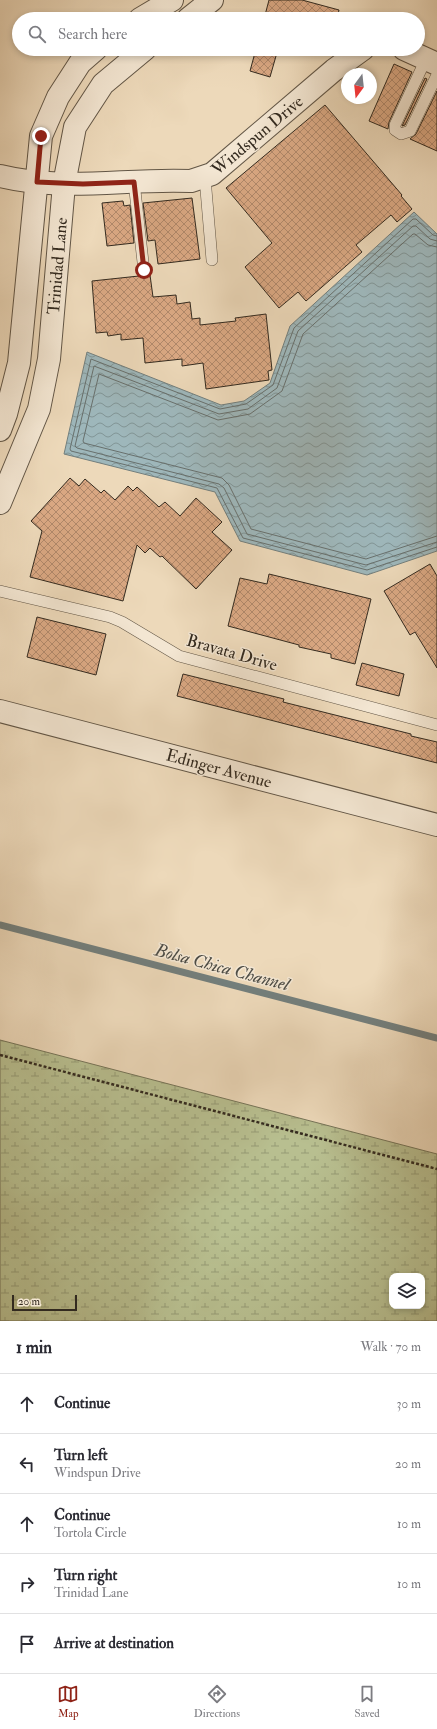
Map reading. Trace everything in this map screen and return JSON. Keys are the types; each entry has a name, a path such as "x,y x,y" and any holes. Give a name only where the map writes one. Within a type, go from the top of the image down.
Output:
{"street":[{"path":"152,12 172,0"},
{"path":"197,12 212,0"},
{"name":"Trinidad Lane","path":"0,430 6,414 19,363 41,136 58,97 80,63 88,56"},
{"name":"Trinidad Lane","path":"0,503 39,408 49,359 64,184 75,128 103,84 137,56"},
{"name":"Windspun Drive","path":"0,176 37,182 64,184 191,181 205,178 212,174 334,70 353,56"},
{"path":"416,56 433,66"},
{"name":"Edinger Avenue","path":"0,711 437,825"}],"lane":[{"path":"433,66 410,131 401,134 395,130 395,125 433,66"},
{"path":"205,178 212,260"},
{"path":"134,182 144,270"},
{"name":"Bravata Drive","path":"0,591 110,617 122,622 180,656 437,725"}],"path":[{"path":"0,1055 437,1169"}],"green space":[{"path":"0,1040 437,1154 437,1321 0,1321"}],"water":[{"path":"414,212 437,234 437,551 367,575 240,541 215,492 64,454 87,352 221,405 244,401 270,383 290,326"}],"building":[{"path":"269,0 302,0 339,10 339,12 266,12"},
{"path":"254,56 276,56 270,77 250,71"},
{"path":"394,64 412,72 389,122 388,129 369,121"},
{"path":"425,78 427,79 405,125 402,126"},
{"path":"437,91 437,151 410,139 416,134"},
{"path":"325,105 402,195 401,196 412,209 397,222 391,215 356,245 362,252 306,301 298,292 279,308 245,267 272,243 226,188"},
{"path":"192,198 200,259 158,264 155,240 148,241 143,203"},
{"path":"123,201 124,206 130,205 134,243 107,246 102,203"},
{"path":"150,275 153,297 176,295 177,304 190,302 192,319 200,318 200,325 236,321 235,318 266,314 272,370 268,371 269,380 206,389 203,363 182,366 182,359 145,363 143,338 121,340 121,334 108,336 107,332 96,333 92,281 139,276 144,278"},
{"path":"70,478 79,486 85,479 101,493 104,490 115,500 128,486 133,491 137,487 159,507 165,502 180,516 196,498 222,522 212,532 232,550 196,589 162,556 160,557 150,548 145,553 137,545 123,601 30,577 42,531 31,521"},
{"path":"430,564 437,576 437,668 415,632 410,635 384,591"},
{"path":"269,574 371,599 355,664 331,658 331,654 299,647 299,645 228,626 240,578 267,584"},
{"path":"37,617 106,634 96,675 27,657"},
{"path":"362,663 404,674 399,696 356,685"},
{"path":"183,674 284,699 283,702 411,734 411,736 437,742 437,763 177,696"}],"waterway":[{"name":"Bolsa Chica Channel","path":"0,925 437,1038"}],"route":[{"path":"41,136 37,182 114,184 134,182 144,270"}]}
